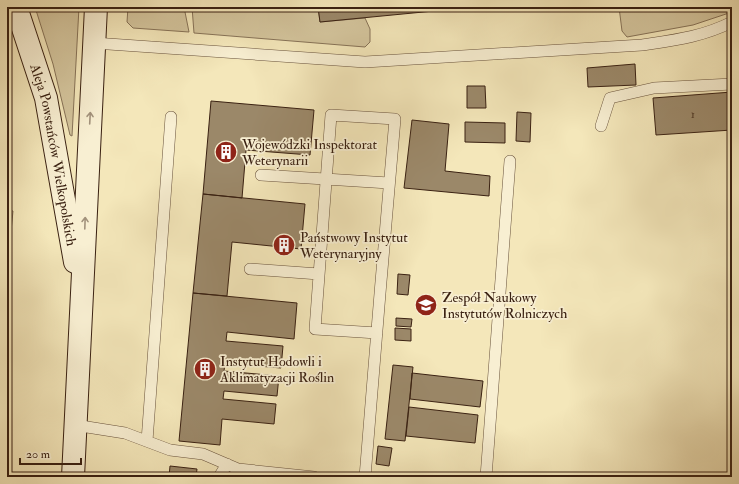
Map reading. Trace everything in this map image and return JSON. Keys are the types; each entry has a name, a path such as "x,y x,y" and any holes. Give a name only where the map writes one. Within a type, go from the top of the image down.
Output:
{"street":[{"name":"Aleja Powstańców Wielkopolskich","path":"16,7 46,98 82,304"},
{"name":"Aleja Powstańców Wielkopolskich","path":"73,477 77,424 96,7"}],"lane":[{"path":"94,43 364,62 642,45 680,40 714,31 732,22"},
{"path":"601,126 610,98 654,88 732,84"},
{"path":"365,477 395,119 332,114 315,329 377,332"},
{"path":"147,441 171,117"},
{"path":"486,477 510,161"},
{"path":"261,175 389,183"},
{"path":"250,269 319,274"},
{"path":"77,424 86,427 125,433 170,450 203,454 238,469 314,477"},
{"path":"219,477 227,464"}],"shaded area":[{"path":"35,7 79,7 72,136 70,135 53,64"},
{"path":"128,7 184,7 189,32 133,28 127,22"},
{"path":"192,7 318,7 320,22 365,18 370,29 370,42 365,47 194,33"},
{"path":"619,7 732,7 732,12 693,25 627,37 622,31"},
{"path":"7,210 13,211 7,272"}],"building":[{"path":"318,7 475,7 320,22"},
{"path":"635,64 636,85 588,87 587,68"},
{"path":"467,86 485,86 486,108 467,108"},
{"path":"732,92 732,130 656,135 653,98"},
{"name":"Wojewódzki Inspektorat Weterynarii","path":"211,101 314,110 310,155 246,150 242,198 203,194"},
{"path":"517,112 531,113 530,142 516,141"},
{"path":"412,120 449,124 445,171 490,176 489,196 404,188"},
{"path":"465,122 505,123 505,143 465,142"},
{"name":"Państwowy Instytut Weterynaryjny","path":"203,194 305,204 301,249 232,242 227,296 193,293"},
{"path":"398,274 410,275 408,295 397,294"},
{"name":"Instytut Hodowli i Aklimatyzacji Roślin","path":"193,293 297,303 294,339 227,332 226,341 283,346 281,368 225,363 224,371 279,376 277,396 224,391 223,399 276,404 274,424 222,419 220,445 179,441"},
{"path":"396,318 412,319 411,327 396,326"},
{"path":"395,328 411,329 411,341 395,340"},
{"path":"393,365 413,367 405,441 385,439"},
{"path":"412,373 483,381 480,407 410,399"},
{"path":"409,407 478,415 475,443 406,436"},
{"path":"378,446 392,448 389,466 376,464"},
{"path":"170,466 197,469 196,477 169,477"},
{"path":"114,475 138,477 114,477"}],"place":[{"name":"Wojewódzki Inspektorat Weterynarii","path":"226,152"},
{"name":"Państwowy Instytut Weterynaryjny","path":"284,245"},
{"name":"Zespół Naukowy Instytutów Rolniczych","path":"426,305"},
{"name":"Instytut Hodowli i Aklimatyzacji Roślin","path":"205,369"}]}
